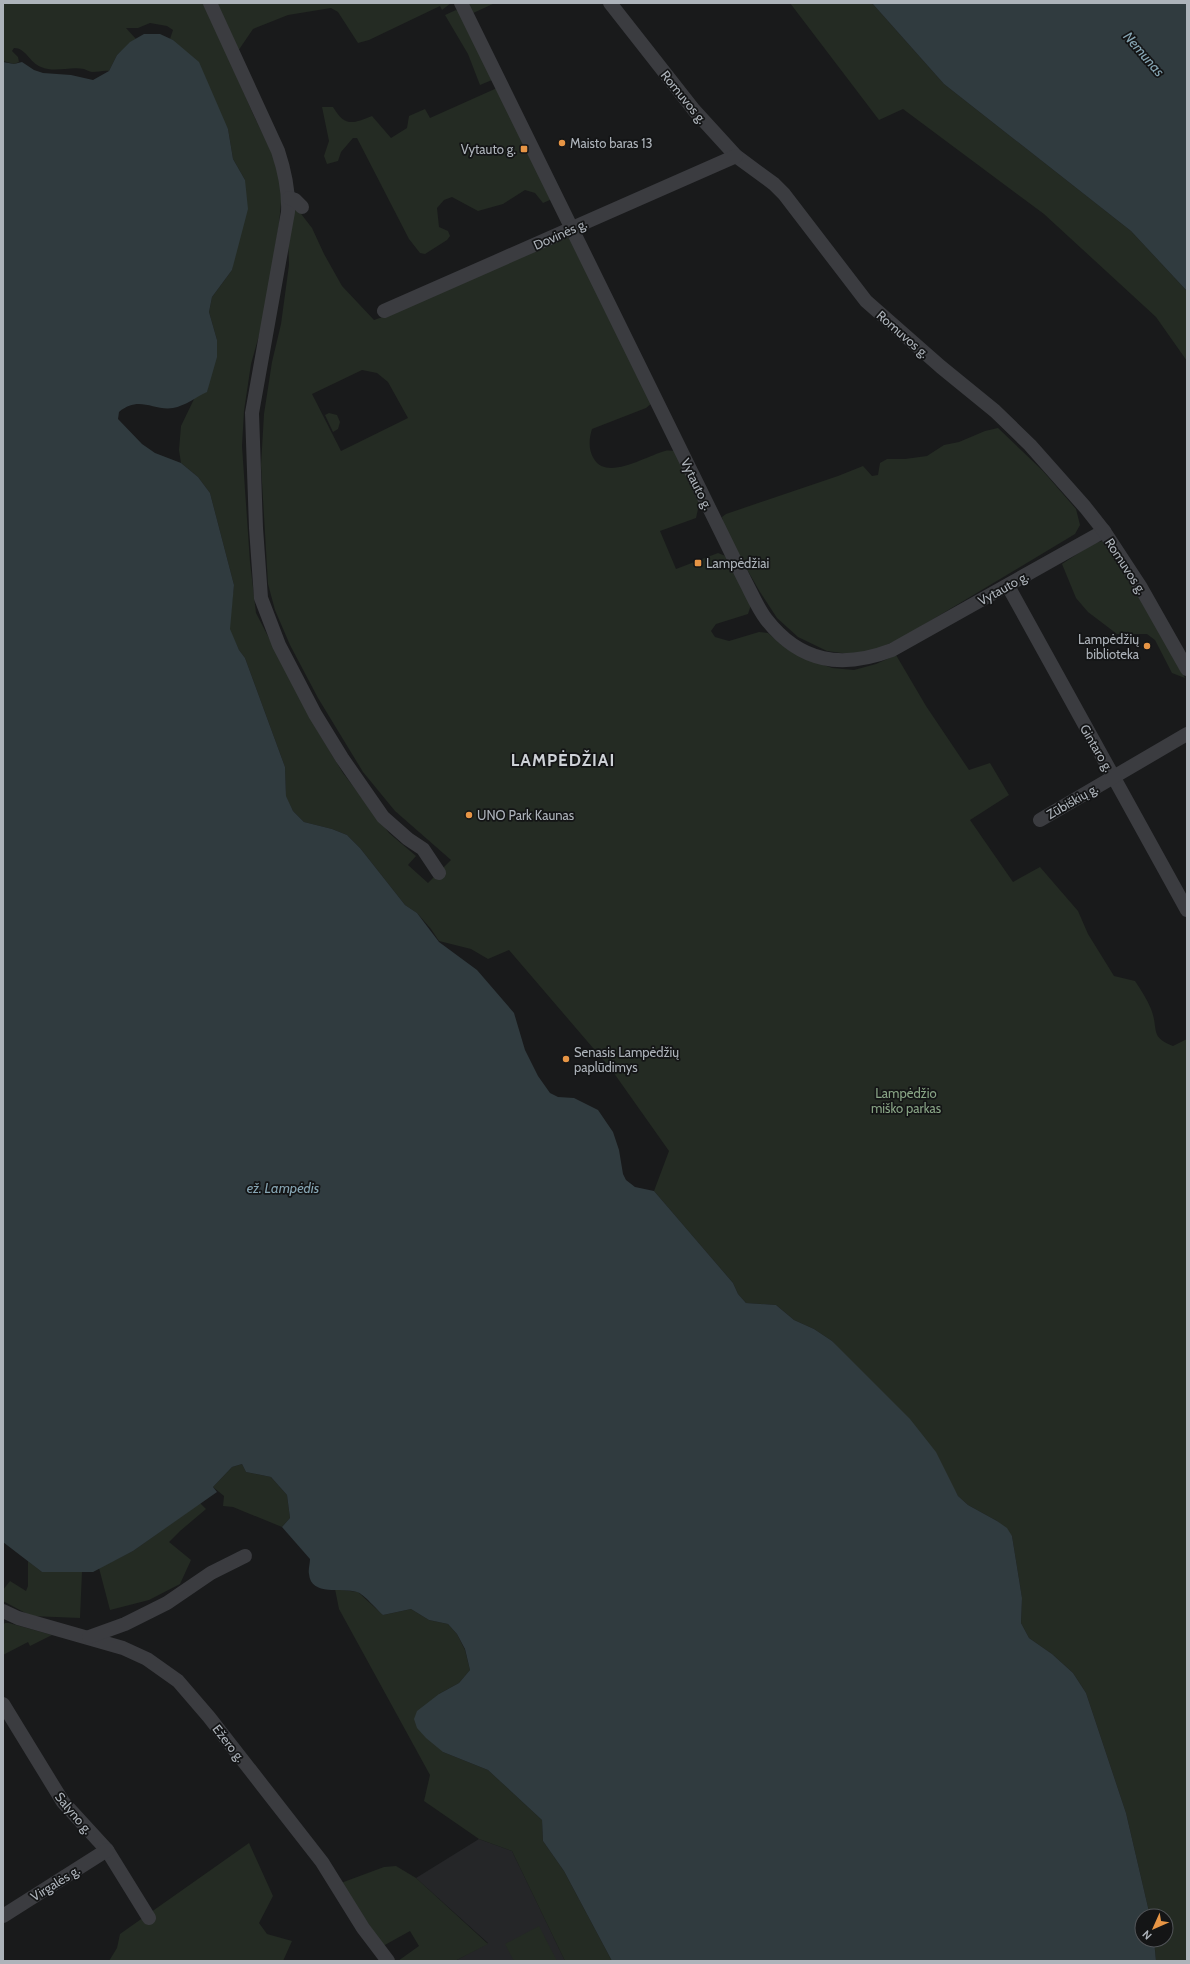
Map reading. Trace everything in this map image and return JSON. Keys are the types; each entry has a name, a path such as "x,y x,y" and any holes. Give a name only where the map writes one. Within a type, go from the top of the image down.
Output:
{"street":[{"path":"210,3 278,151 284,170 289,198 288,212 252,413 257,543 261,598 280,645 316,714 342,758 383,817 408,839 423,849 439,873"},
{"name":"Vytauto g.","path":"461,3 744,579 765,618 778,633 793,645 830,660 849,662 873,658 892,650 1104,531"},
{"name":"Romuvos g.","path":"610,3 694,110 736,156 774,184 784,194 866,301 995,411 1030,446 1085,506 1104,531 1140,586 1187,668"},
{"name":"Dovinės g.","path":"384,311 736,156"},
{"path":"289,198 295,200 302,207"},
{"name":"Gintaro g.","path":"1008,586 1187,910"},
{"name":"Zūbiškių g.","path":"1040,820 1187,734"},
{"path":"89,1637 125,1624 167,1603 211,1573 245,1556"},
{"name":"Ežero g.","path":"3,1611 18,1618 89,1637 123,1648 147,1659 178,1681 209,1717 322,1862 363,1928 388,1961"},
{"name":"Salyno g.","path":"3,1704 63,1802 107,1850 149,1918"},
{"name":"Virgalės g.","path":"3,1916 107,1850"}],"shaded area":[{"path":"479,1839 512,1851 565,1961 455,1961 488,1943 416,1878"}],"green space":[{"name":"Lampėdžio miško parkas","path":"3,3 205,3 253,114 278,165 282,191 279,224 263,321 251,364 244,411 242,446 250,562 256,613 314,725 343,773 389,833 416,856 408,865 428,883 451,860 395,811 363,772 318,698 290,645 275,610 268,584 261,465 264,414 272,362 281,324 289,265 288,235 295,206 312,228 324,254 342,286 374,320 394,313 566,236 571,237 652,403 646,408 592,429 590,444 592,455 600,465 608,468 627,465 665,451 677,451 700,500 696,518 660,531 676,569 718,553 728,557 751,605 748,614 716,624 711,631 715,637 729,641 759,632 768,633 783,646 808,659 832,668 854,670 876,664 896,655 926,706 969,770 990,763 1009,795 970,820 1013,882 1040,867 1078,911 1088,934 1114,976 1135,981 1149,1005 1158,1036 1165,1043 1173,1046 1187,1039 1187,1961 1156,1961 1155,1948 1174,1948 1174,1908 1148,1908 1126,1813 1086,1693 1073,1673 1052,1654 1029,1638 1021,1623 1022,1598 1012,1536 997,1521 968,1505 958,1496 952,1486 832,1341 814,1329 794,1320 776,1305 746,1303 738,1294 733,1283 654,1191 669,1151 611,1069 509,950 488,959 471,949 439,941 417,913 405,905 360,848 347,835 332,829 304,822 293,811 286,797 285,767 245,658 239,650 229,629 234,585 210,493 198,477 181,463 179,450 181,426 195,397 207,391 217,340 209,312 212,297 232,270 245,180 233,159 228,129 173,40 170,39 173,30 167,26 150,23 138,28 126,28 136,39 117,55 109,71 93,72 79,68 46,69 33,62 22,50 14,48 12,51 18,57 19,62 14,64 3,61","holes":["362,370 377,373 388,382 408,418 341,451 312,394"]},
{"path":"215,3 451,3 442,10 440,6 369,40 358,43 338,12 331,8 288,15 253,29 238,51"},
{"path":"466,3 495,3 471,14"},
{"path":"790,3 872,3 944,84 1131,231 1187,291 1187,361 1156,317 1044,214 903,109 879,120"},
{"path":"456,10 459,12 492,80 480,85 468,54 445,15"},
{"path":"497,88 552,199 543,203 535,193 525,190 503,204 478,211 452,197 444,200 437,208 439,227 448,231 450,236 447,240 425,254 420,253 409,239 357,138 353,138 341,152 338,161 327,164 324,156 329,141 322,107 333,107 341,118 350,122 359,121 372,116 391,138 407,128 409,116 425,109 430,118"},
{"path":"329,413 337,415 340,422 338,429 333,432 325,415"},
{"path":"998,428 1043,471 1076,509 1080,525 1075,534 900,639 872,651 849,654 827,651 798,637 777,618 760,592 725,531 722,517 726,514 863,466 872,476 878,475 880,463 887,459 905,459 927,456 944,445 959,442 985,431"},
{"path":"1103,541 1157,625 1185,678 1172,673 1155,640 1147,634 1117,634 1088,612 1076,598 1062,564 1094,543"},
{"path":"242,1464 246,1472 271,1477 287,1495 290,1518 282,1527 233,1507 223,1506 224,1496 213,1487 232,1467"},
{"path":"200,1503 206,1509 169,1542 191,1560 180,1584 149,1600 110,1610 99,1568 133,1551"},
{"path":"28,1561 42,1572 82,1572 80,1618 31,1616 3,1601 3,1590 10,1581 26,1591 28,1586"},
{"path":"335,1589 358,1592 383,1615 411,1609 429,1620 448,1624 457,1634 465,1650 470,1670 459,1683 439,1694 443,1752 488,1770 542,1820 543,1841 564,1871 612,1961 565,1961 512,1851 479,1839 424,1801 430,1775 339,1609"},
{"path":"5,1623 52,1635 30,1646 28,1642 3,1655 3,1625"},
{"path":"249,1843 273,1896 259,1923 267,1934 292,1941 283,1961 109,1961 117,1948 120,1934"},
{"path":"396,1866 416,1878 488,1944 455,1961 398,1961 419,1946 410,1931 383,1946 341,1883 384,1867"},
{"path":"539,1926 557,1961 514,1961 505,1944"}],"water":[{"name":"Nemunas","path":"872,3 1187,3 1187,291 1131,231 944,84"},
{"name":"ež. Lampėdis","path":"144,34 160,34 173,40 199,62 228,129 233,159 245,180 248,209 232,270 212,297 209,312 217,340 217,357 207,392 173,408 159,408 140,404 126,407 119,412 118,419 142,444 155,453 181,463 198,477 210,493 234,585 230,629 239,650 245,658 285,767 286,796 293,811 304,822 332,829 347,835 360,848 405,905 417,913 439,942 477,970 514,1013 525,1050 538,1076 550,1093 558,1097 574,1098 598,1110 613,1132 619,1150 623,1174 626,1180 635,1187 654,1191 733,1283 738,1294 746,1303 776,1305 794,1320 814,1329 832,1341 910,1419 936,1452 958,1496 968,1505 1007,1528 1012,1536 1022,1598 1021,1623 1029,1638 1052,1654 1073,1673 1086,1693 1126,1813 1148,1908 1134,1908 1134,1948 1155,1948 1156,1961 612,1961 564,1871 543,1841 542,1820 488,1770 443,1752 426,1738 417,1728 414,1719 417,1711 439,1694 459,1683 470,1670 465,1649 457,1634 448,1624 429,1620 411,1609 383,1615 360,1593 328,1590 315,1586 311,1581 309,1574 310,1559 282,1527 290,1518 287,1495 271,1477 246,1472 242,1464 232,1467 213,1487 217,1492 133,1551 93,1572 42,1572 3,1542 3,62 14,64 22,62 34,70 43,73 71,75 93,80 109,71 117,55 130,42"}],"place":[{"name":"Maisto baras 13","path":"562,143"},
{"name":"Vytauto g.","path":"524,149"},
{"name":"Lampėdžiai","path":"698,563"},
{"name":"Lampėdžių biblioteka","path":"1147,646"},
{"name":"UNO Park Kaunas","path":"469,815"},
{"name":"Senasis Lampėdžių paplūdimys","path":"566,1059"}],"district":[{"name":"LAMPĖDŽIAI","path":"563,760"}]}
